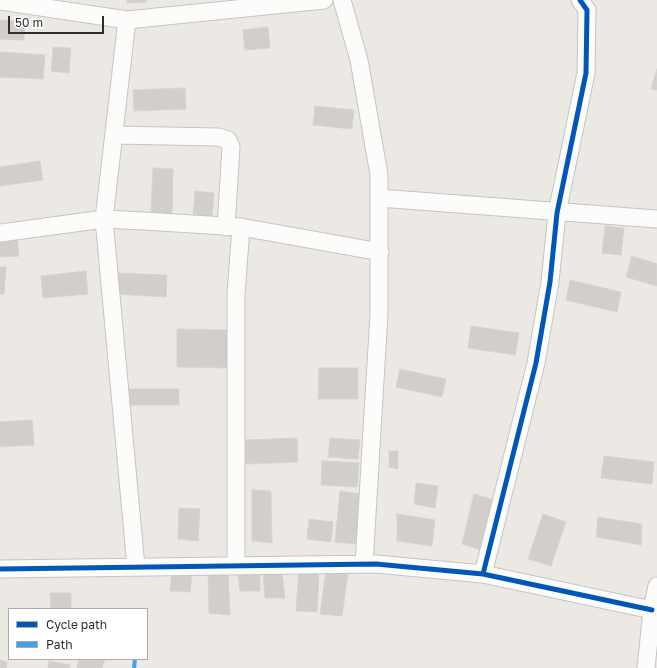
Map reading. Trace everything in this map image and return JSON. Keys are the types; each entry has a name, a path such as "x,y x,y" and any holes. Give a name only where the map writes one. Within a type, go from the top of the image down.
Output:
{"street":[{"path":"0,1 127,20 324,0"},
{"path":"342,0 360,60 379,175 380,252 378,314 364,564"},
{"path":"482,574 536,363 550,282 557,213 586,73 587,10 580,0"},
{"path":"127,20 104,219 136,567"},
{"path":"114,135 218,137 228,140 231,147 236,294 236,565"},
{"path":"379,198 557,213 657,219"},
{"path":"0,233 104,219 234,227 380,252"},
{"path":"0,569 364,564 482,574 652,610"},
{"path":"646,668 652,610 657,586"}],"building":[{"path":"127,0 146,0 146,2 127,3"},
{"path":"0,20 25,21 24,40 0,39"},
{"path":"268,27 270,48 245,50 243,30"},
{"path":"53,47 71,48 69,73 51,71"},
{"path":"0,52 45,55 43,79 0,77"},
{"path":"657,69 657,90 651,89"},
{"path":"185,88 186,109 134,111 133,90"},
{"path":"315,106 354,110 352,129 313,125"},
{"path":"40,161 43,180 0,186 0,167"},
{"path":"153,168 173,169 172,215 151,214"},
{"path":"195,191 214,193 212,218 193,216"},
{"path":"605,226 624,228 621,255 602,253"},
{"path":"17,236 19,256 0,257 0,237"},
{"path":"632,256 657,264 657,286 626,277"},
{"path":"0,267 6,267 4,294 0,294"},
{"path":"86,271 88,294 43,298 41,276"},
{"path":"117,273 167,275 166,297 116,294"},
{"path":"570,280 621,292 617,312 566,300"},
{"path":"471,326 519,333 515,355 468,348"},
{"path":"177,329 229,330 228,368 177,367"},
{"path":"319,368 358,368 358,399 318,399"},
{"path":"400,369 446,379 442,397 396,387"},
{"path":"128,389 179,389 179,405 128,405"},
{"path":"32,420 34,445 0,447 0,422"},
{"path":"297,438 298,462 246,464 245,440"},
{"path":"330,438 360,440 358,459 328,457"},
{"path":"389,451 398,451 398,469 389,467"},
{"path":"604,456 654,462 652,484 601,478"},
{"path":"322,461 359,463 357,487 321,485"},
{"path":"416,483 438,486 435,508 414,504"},
{"path":"252,490 271,491 272,543 252,541"},
{"path":"340,491 361,494 358,544 335,542"},
{"path":"474,494 494,500 481,550 462,544"},
{"path":"179,508 200,509 198,541 178,539"},
{"path":"397,514 435,520 432,546 397,541"},
{"path":"543,514 566,522 551,566 528,559"},
{"path":"598,517 642,524 641,545 596,537"},
{"path":"309,519 333,522 331,542 307,539"},
{"path":"299,570 319,571 317,612 296,611"},
{"path":"326,571 348,574 342,616 320,614"},
{"path":"172,572 192,574 190,592 170,591"},
{"path":"208,572 228,573 230,615 209,613"},
{"path":"263,572 282,572 285,598 265,598"},
{"path":"238,573 260,573 260,591 240,591"},
{"path":"50,593 71,593 71,608 51,608"},
{"path":"0,660 7,662 6,668 0,668"},
{"path":"79,660 105,660 102,668 77,668"},
{"path":"49,661 70,665 69,668 48,668"}],"marked path":[{"path":"134,668 135,660"}],"cycle path":[{"path":"483,574 536,363 550,282 557,213 586,73 587,10 580,0"},
{"path":"0,569 376,564 483,574 652,610"}]}
